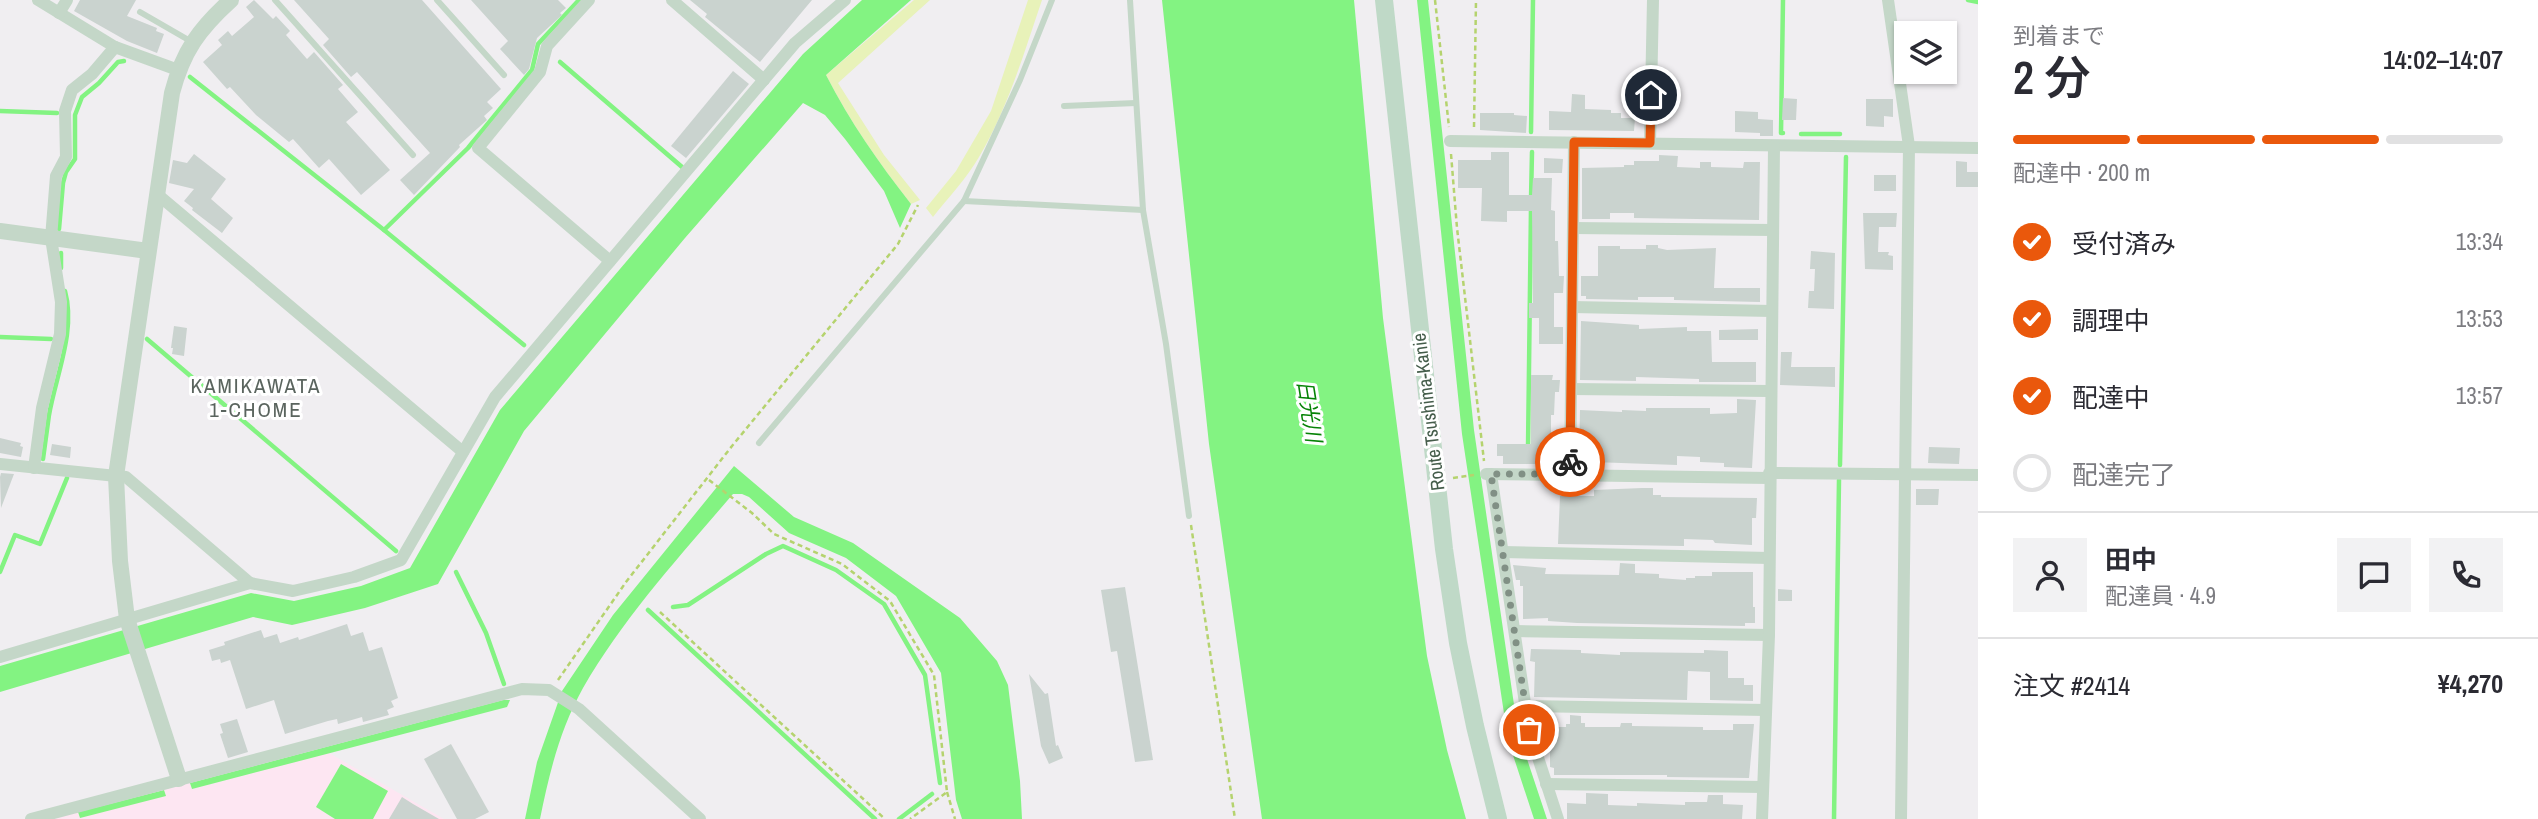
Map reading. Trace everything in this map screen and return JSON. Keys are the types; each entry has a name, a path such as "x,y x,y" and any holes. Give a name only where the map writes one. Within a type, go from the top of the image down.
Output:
{"main road":[{"name":"Route Tsushima-Kanie","path":"1384,0 1444,549 1462,666 1498,819"}],"street":[{"path":"38,0 115,47 178,70"},
{"path":"59,13 67,0"},
{"path":"179,779 128,622 120,561 116,476 172,93 178,70 192,42 201,29 231,0"},
{"path":"589,0 547,46 540,72 478,148 610,261"},
{"path":"672,0 764,80"},
{"path":"0,657 128,622 250,583 293,591 354,577 401,560 495,397 795,43 845,0"},
{"path":"1650,143 1653,0"},
{"path":"1888,0 1909,146 1901,819"},
{"path":"34,468 42,408 60,334 61,302 51,238 55,176 66,157 65,111 72,90 92,74 115,47"},
{"path":"1450,141 1978,148"},
{"path":"1570,474 1574,142"},
{"path":"1762,819 1769,635 1774,146"},
{"path":"157,194 463,452"},
{"path":"1573,228 1773,230"},
{"path":"0,231 148,251"},
{"path":"1572,307 1772,311"},
{"path":"1571,389 1770,391"},
{"path":"0,464 127,478 250,583"},
{"path":"1558,819 1529,730 1503,552 1488,474 1978,475"},
{"path":"1503,552 1769,558"},
{"path":"1514,631 1769,635"},
{"path":"31,819 522,689 551,691 579,709 700,819"},
{"path":"1526,706 1766,710"},
{"path":"1546,784 1763,788"}],"lane":[{"path":"275,0 413,155"},
{"path":"438,0 504,75"},
{"path":"759,443 964,201 1020,80 1052,0"},
{"path":"1130,0 1143,210 1166,344 1189,516"},
{"path":"140,12 192,42"},
{"path":"1064,106 1136,103"},
{"path":"964,201 1143,210"}],"path":[{"path":"1435,0 1458,241 1488,474"},
{"path":"1474,141 1476,0"},
{"path":"551,691 626,582 732,446 898,244 918,205"},
{"path":"708,479 714,484"},
{"path":"708,479 774,534 842,564 890,601 933,675 947,792 955,819"},
{"path":"1189,516 1235,819"},
{"path":"660,612 885,819"},
{"path":"910,819 947,792"}],"shaded area":[{"path":"914,0 930,0 838,83 884,155 920,200 911,204 866,142 826,75"},
{"path":"1028,0 1042,0 999,119 974,165 933,217 926,208 956,171 991,111"},
{"path":"329,753 444,819 51,819 190,783 193,789"}],"water":[{"path":"862,0 911,0 826,75 866,142 911,204 900,228 884,191 845,139 825,115 803,103 685,238 524,431 438,584 365,608 292,625 253,617 0,692 0,666 251,593 294,601 361,586 410,568 500,410 803,54"},
{"name":"日光川","path":"1162,0 1354,0 1383,318 1427,656 1447,750 1466,819 1262,819 1209,444"},
{"path":"1417,0 1428,0 1474,430 1518,732 1547,819 1534,819 1508,740 1462,434"},
{"path":"734,466 794,517 853,543 960,618 997,661 1008,685 1022,819 962,819 956,800 941,673 896,596 846,558 789,533 749,497 733,494 654,588 599,662 575,704 562,736 551,769 540,819 525,819 537,762 562,691 613,615"},
{"path":"510,700 507,707 192,789 190,783"},
{"path":"341,764 388,791 373,819 335,819 316,807"},
{"path":"164,790 166,796 80,818 78,812"}],"building":[{"path":"80,0 136,0 127,16 157,28 156,31 164,34 157,53 127,41 74,11"},
{"path":"254,0 273,19 276,16 290,31 286,35 307,59 314,52 343,85 338,89 358,112 346,122 390,170 361,195 329,159 319,168 293,139 289,142 256,115 230,87 227,89 203,62 222,45 218,40 228,31 232,36 254,17 246,7"},
{"path":"294,0 422,0 501,89 487,102 493,108 484,116 487,120 459,145 414,195 400,180 430,153 357,72 351,77 323,45 329,39"},
{"path":"471,0 558,0 566,8 537,38 529,69 524,75 500,49 508,41"},
{"path":"690,0 812,0 760,62 705,17 707,14"},
{"path":"733,71 749,84 686,158 671,146"},
{"path":"1572,94 1585,95 1585,109 1611,110 1611,113 1621,113 1621,118 1635,118 1634,131 1549,130 1549,111 1571,112"},
{"path":"1783,98 1797,99 1796,120 1782,120"},
{"path":"1866,99 1893,99 1893,117 1884,116 1884,127 1866,126"},
{"path":"1735,111 1758,112 1758,119 1773,120 1773,136 1735,132"},
{"path":"1480,113 1514,113 1527,116 1526,133 1480,130"},
{"path":"1491,152 1509,152 1509,195 1532,195 1533,178 1552,178 1551,210 1555,211 1559,276 1564,276 1563,293 1554,293 1554,327 1563,327 1563,344 1539,344 1539,318 1529,318 1529,303 1533,303 1532,211 1507,211 1507,222 1481,221 1482,188 1458,188 1458,160 1491,160"},
{"path":"194,154 226,179 211,199 233,218 222,233 184,201 194,189 169,183 173,160 187,163"},
{"path":"1659,155 1678,156 1677,167 1700,168 1700,162 1711,162 1711,167 1743,168 1744,162 1760,162 1759,220 1634,218 1634,213 1610,213 1610,219 1582,219 1582,168 1624,167 1634,165 1634,161 1659,161"},
{"path":"1544,158 1563,159 1562,173 1544,173"},
{"path":"1956,161 1967,162 1967,172 1978,172 1978,187 1956,187"},
{"path":"1874,175 1896,175 1896,191 1874,191"},
{"path":"1863,213 1897,213 1896,227 1879,227 1878,252 1889,252 1888,255 1893,256 1893,270 1865,269"},
{"path":"1646,245 1658,245 1658,248 1667,250 1716,248 1714,288 1760,288 1760,302 1674,300 1674,297 1638,297 1638,300 1586,299 1586,296 1581,296 1581,276 1598,276 1598,246 1646,249"},
{"path":"1811,251 1835,253 1834,309 1808,308 1809,291 1814,291 1815,269 1810,269"},
{"path":"1581,321 1639,325 1639,329 1687,327 1687,331 1711,331 1712,362 1756,362 1756,382 1699,382 1699,379 1636,377 1636,381 1580,380"},
{"path":"174,326 187,328 184,356 172,354"},
{"path":"1758,329 1758,340 1719,340 1719,330"},
{"path":"1781,352 1792,352 1791,367 1835,367 1835,387 1780,385"},
{"path":"1531,375 1553,375 1552,380 1560,380 1559,392 1555,392 1554,415 1551,415 1551,444 1562,445 1561,462 1503,464 1503,456 1497,456 1497,444 1531,444"},
{"path":"1737,399 1756,400 1752,468 1724,467 1724,463 1700,462 1700,457 1677,456 1677,465 1593,462 1579,464 1580,410 1622,412 1646,411 1646,408 1710,408 1710,414 1737,413"},
{"path":"0,438 21,443 21,457 0,453"},
{"path":"52,444 71,447 70,458 50,455"},
{"path":"1929,447 1960,448 1959,464 1928,463"},
{"path":"1,473 14,474 1,508 0,477"},
{"path":"1653,488 1653,495 1661,497 1757,498 1756,518 1752,518 1752,545 1684,539 1684,546 1558,544 1560,496 1594,496 1594,490"},
{"path":"1916,489 1939,489 1938,505 1916,505"},
{"path":"1620,563 1635,564 1635,573 1659,574 1659,578 1686,580 1695,576 1712,576 1712,572 1753,572 1755,623 1745,623 1745,626 1577,623 1548,621 1548,618 1523,619 1523,586 1520,586 1520,580 1516,580 1513,565 1546,568 1545,574 1619,575"},
{"path":"1125,587 1153,760 1135,762 1117,651 1111,652 1101,590"},
{"path":"1778,589 1792,590 1792,601 1778,601"},
{"path":"347,624 351,636 363,632 369,651 382,647 398,698 391,701 394,707 387,710 389,715 363,722 362,717 338,724 337,719 285,734 274,700 246,709 230,660 221,663 220,659 212,661 209,650 261,630 264,638 277,634 280,643 298,637 299,640"},
{"path":"1531,649 1581,650 1581,653 1620,655 1620,652 1728,651 1728,678 1744,678 1744,685 1753,685 1753,701 1710,700 1710,672 1688,671 1687,700 1534,697 1535,662 1530,661"},
{"path":"1029,674 1045,694 1048,693 1056,746 1058,745 1063,758 1049,764 1041,746"},
{"path":"1570,715 1581,716 1581,723 1585,723 1585,727 1620,727 1621,723 1632,723 1632,726 1733,730 1733,724 1754,724 1749,778 1554,775 1554,768 1550,767 1550,743 1542,743 1538,727 1566,727 1566,724 1570,724"},
{"path":"237,719 248,752 228,758 220,734 223,733 220,724"},
{"path":"451,744 489,812 475,819 457,819 424,759"},
{"path":"1586,793 1608,794 1608,805 1637,806 1637,803 1685,805 1685,802 1707,802 1708,795 1723,795 1723,804 1743,805 1742,819 1567,819 1567,803 1586,804"},
{"path":"402,797 413,804 439,819 389,819"}],"waterway":[{"path":"384,230 468,148 532,70 538,44 579,0"},
{"path":"1531,132 1533,0"},
{"path":"1783,0 1783,133"},
{"path":"1968,0 1978,2"},
{"path":"59,229 63,183 66,172 75,159 75,115 82,97 118,62 124,61"},
{"path":"560,62 682,167"},
{"path":"190,77 524,345"},
{"path":"0,111 57,113"},
{"path":"1801,134 1840,134"},
{"path":"1531,199 1532,152"},
{"path":"1840,465 1846,157"},
{"path":"1528,448 1531,208"},
{"path":"61,253 61,268"},
{"path":"43,459 49,415 67,337 68,306 65,291"},
{"path":"0,337 51,339"},
{"path":"147,339 396,551"},
{"path":"0,572 15,535 40,544 67,478"},
{"path":"1834,819 1839,480"},
{"path":"673,607 688,605 766,554 783,546 836,570 884,604 925,675 940,783"},
{"path":"456,572 486,633 504,684"},
{"path":"648,610 875,819"},
{"path":"899,819 932,794"}],"way so far":[{"path":"1529,730 1491,474 1570,474 1570,462"}],"district":[{"name":"KAMIKAWATA 1-CHOME","path":"256,398"}],"route":[{"path":"1570,462 1574,142 1650,143 1651,95"}]}
